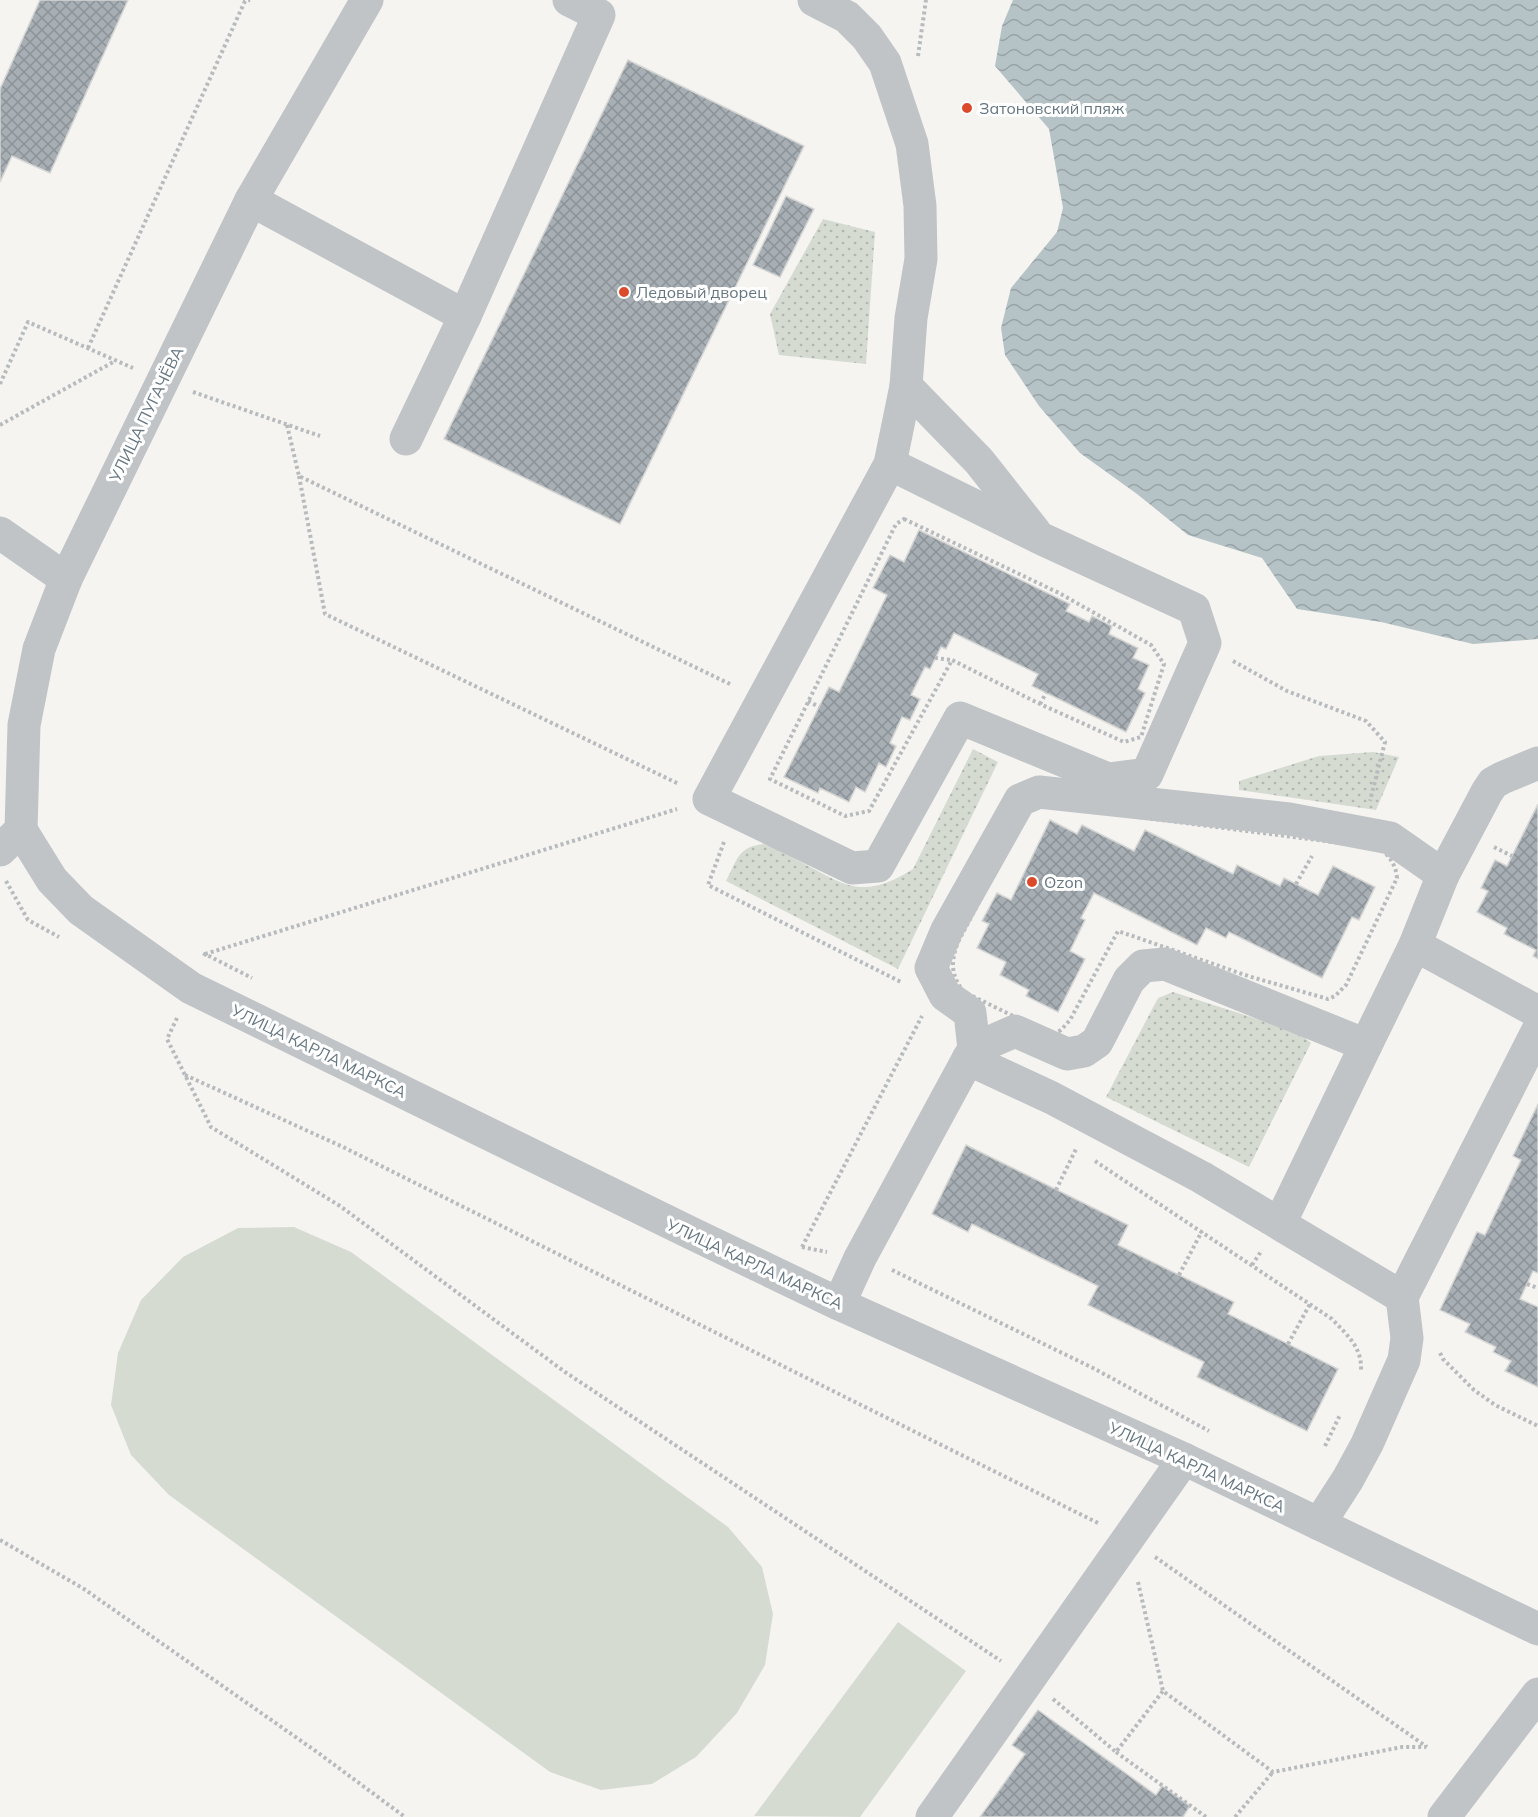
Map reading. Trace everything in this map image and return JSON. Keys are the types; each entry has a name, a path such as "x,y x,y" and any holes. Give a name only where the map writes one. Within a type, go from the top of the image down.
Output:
{"street":[{"name":"УЛИЦА ПУГАЧЁВА","path":"10,840 24,725 39,649 66,579 251,200 368,0"},
{"path":"406,439 465,316 599,15 569,0"},
{"path":"814,0 847,17 867,37 885,63 912,144 920,206 921,260 911,318 906,386 890,464 709,799 852,868 878,866 960,718 1108,779 1147,774 1205,643 1194,609 1040,538 890,464"},
{"path":"251,200 465,316"},
{"path":"906,386 979,461 1040,538"},
{"path":"0,533 66,579"},
{"path":"1280,1223 1415,945 1443,875 1487,792 1493,783 1538,763"},
{"path":"839,1304 861,1258 971,1054 970,1013 945,995 931,968 947,930 1020,800 1039,792 1289,819 1360,839 1390,838 1443,875"},
{"name":"УЛИЦА КАРЛА МАРКСА","path":"10,840 81,910 191,988 839,1304 1184,1458 1538,1629"},
{"path":"1415,945 1538,1012"},
{"path":"971,1054 1016,1031 1067,1054 1084,1051 1097,1042 1130,980 1143,966 1165,964 1366,1045"},
{"path":"1319,1524 1367,1444 1404,1360 1407,1338 1402,1297 1538,1030"},
{"path":"971,1054 1201,1177 1402,1297"},
{"path":"932,1817 1184,1458"},
{"path":"1444,1817 1538,1694"}],"path":[{"path":"88,348 245,1 250,0"},
{"path":"0,424 116,361"},
{"path":"287,425 325,614 709,799 725,843 708,885 907,985"},
{"path":"299,476 762,699"},
{"path":"935,658 952,660 1040,704 1124,742 1141,736 1164,664 1151,645 1059,593 904,519 896,524 770,779 845,816 869,811 952,660"},
{"path":"1205,643 1240,666 1287,691 1366,721 1385,742 1360,839"},
{"path":"1040,704 1046,693"},
{"path":"808,701 819,707"},
{"path":"195,949 205,954 709,799"},
{"path":"1037,804 1319,841 1360,839 1386,853 1396,869 1397,878 1346,985 1335,996 1328,999 1248,976 1118,931 1070,1020 1061,1030 1052,1035 964,992 954,976 952,958 958,942 1027,811 1037,804"},
{"path":"1296,884 1319,841"},
{"path":"1492,846 1512,856"},
{"path":"191,988 167,1040 212,1127 340,1206 565,1372 1029,1679 1116,1752 1206,1817"},
{"path":"802,1247 924,1011"},
{"path":"185,1075 343,1147 764,1358 1063,1504 1128,1539 1427,1747 1402,1747 1273,1772 1235,1817"},
{"path":"1065,1144 1202,1231 1332,1319 1353,1341 1361,1358 1361,1374"},
{"path":"1056,1190 1076,1149"},
{"path":"1179,1275 1202,1231"},
{"path":"1527,1284 1538,1288"},
{"path":"1288,1344 1310,1304"},
{"path":"1438,1349 1443,1359 1474,1390 1495,1405 1538,1426"},
{"path":"1322,1452 1341,1413"},
{"path":"1128,1539 1162,1691 1273,1772"},
{"path":"0,1540 84,1589 317,1752 405,1817"},
{"path":"1116,1752 1162,1691"}],"shaded area":[{"path":"823,219 875,232 866,364 779,355 770,314"},
{"path":"973,749 998,762 898,969 726,881 743,852 748,848 763,844 852,886 878,885 913,869"},
{"path":"1373,752 1399,757 1376,810 1239,790 1239,781 1319,756"},
{"path":"1173,992 1298,1032 1311,1043 1249,1167 1106,1097 1158,998"},
{"path":"294,1227 351,1252 728,1527 762,1567 773,1614 765,1665 737,1713 696,1757 652,1784 601,1790 550,1772 169,1495 131,1455 111,1405 118,1353 141,1300 183,1257 238,1228"},
{"path":"898,1622 966,1671 860,1817 754,1816"}],"water":[{"path":"1013,0 1538,0 1538,639 1473,644 1381,622 1297,609 1262,558 1188,535 1137,494 1080,453 1039,406 1005,355 1001,328 1011,288 1057,232 1063,208 1049,129 995,66 1002,26"}],"building":[{"path":"40,0 128,0 50,173 12,156 0,182 0,89"},
{"name":"Ледовый дворец","path":"628,60 804,146 620,524 444,439"},
{"path":"786,196 814,209 780,277 753,265"},
{"path":"919,530 1070,604 1066,611 1089,622 1092,616 1112,626 1109,634 1138,648 1133,658 1149,665 1138,689 1145,693 1126,732 1032,686 1038,674 954,633 946,649 941,647 930,669 925,667 911,695 920,699 910,720 902,717 890,743 896,746 886,767 879,763 865,792 856,787 849,802 820,788 818,793 784,777 829,687 839,692 887,595 873,588 890,555 904,562"},
{"path":"1538,804 1538,959 1533,956 1536,950 1504,934 1507,928 1477,912 1488,891 1481,888 1495,860 1507,866"},
{"path":"1050,820 1077,834 1082,825 1134,851 1145,830 1233,874 1237,865 1280,886 1284,878 1318,895 1333,866 1375,887 1359,920 1352,917 1322,978 1229,932 1226,938 1206,928 1197,945 1094,893 1081,918 1085,920 1070,951 1085,959 1058,1012 1026,996 1029,990 1000,975 1006,962 977,948 989,924 982,921 997,893 1011,900"},
{"path":"1538,1104 1538,1273 1533,1271 1520,1299 1538,1307 1538,1387 1505,1371 1511,1361 1493,1352 1496,1347 1465,1332 1470,1324 1440,1310 1477,1232 1485,1235 1521,1160 1513,1156"},
{"path":"966,1145 1128,1225 1118,1245 1234,1302 1228,1314 1338,1369 1307,1431 1197,1377 1204,1362 1088,1305 1098,1286 972,1224 968,1232 932,1214"},
{"path":"1038,1710 1156,1795 1162,1786 1190,1806 1183,1817 980,1817 1025,1754 1012,1745"}],"place":[{"name":"Затоновский пляж","path":"967,108"},
{"name":"Ледовый дворец","path":"624,292"},
{"name":"Ozon","path":"1032,882"}]}
